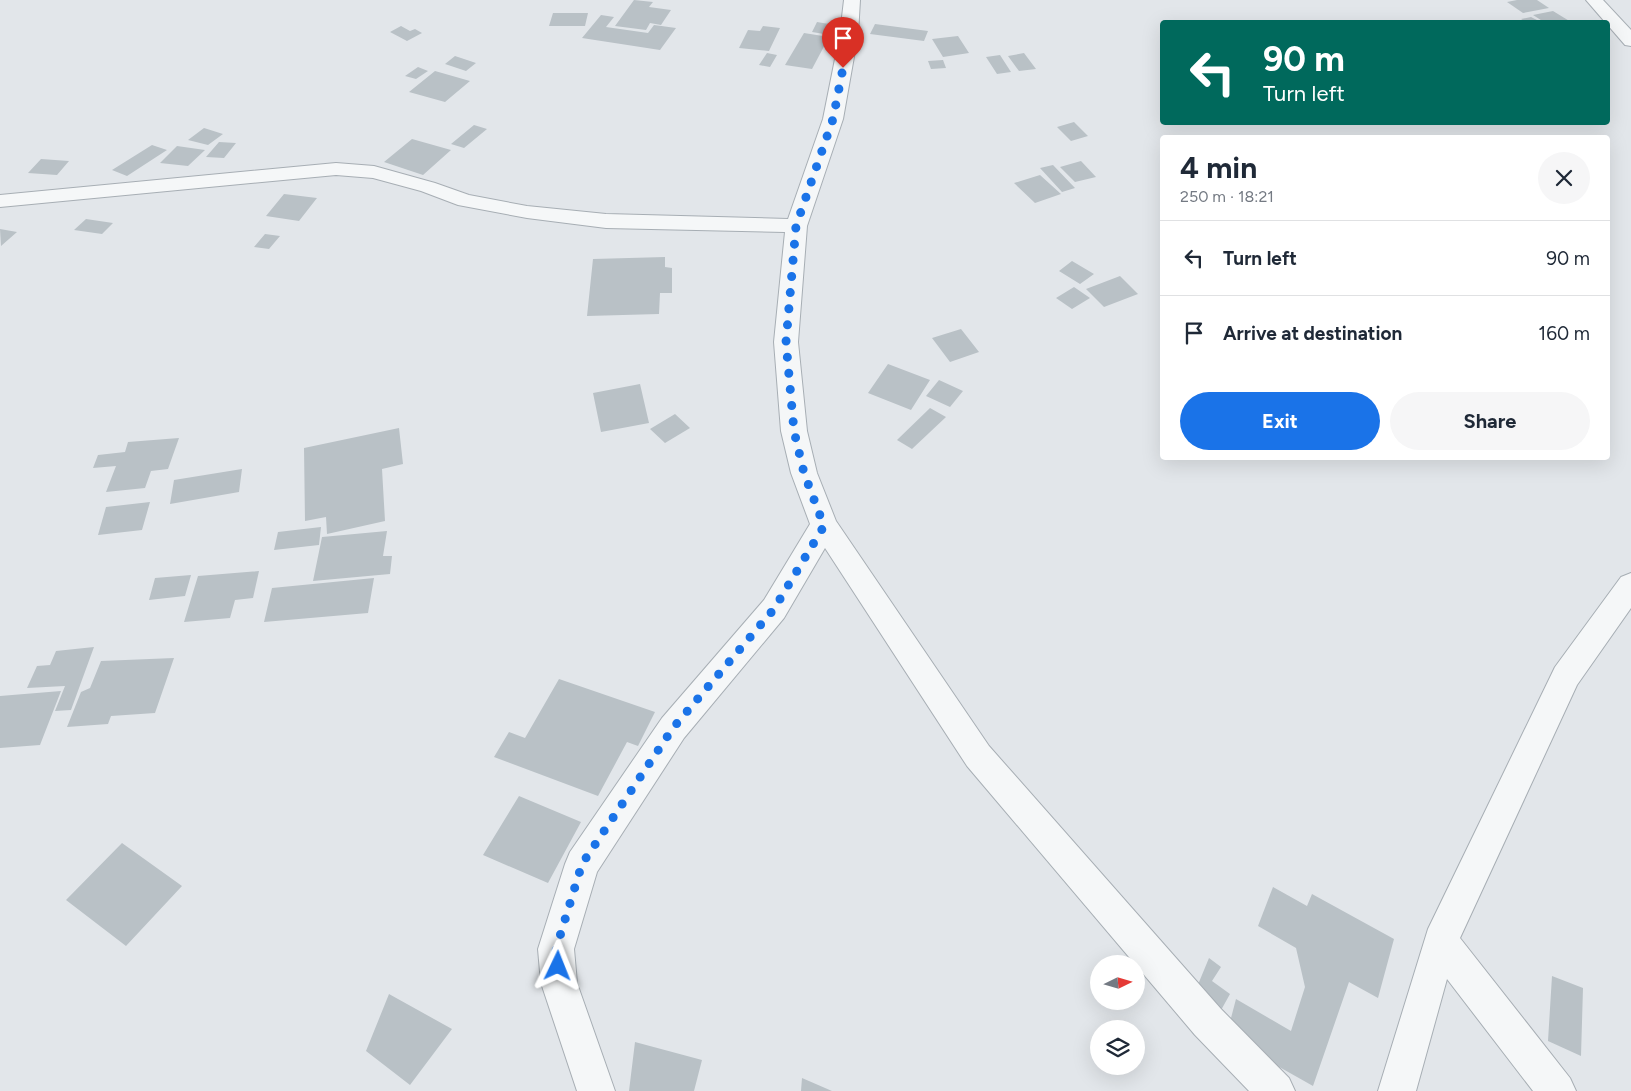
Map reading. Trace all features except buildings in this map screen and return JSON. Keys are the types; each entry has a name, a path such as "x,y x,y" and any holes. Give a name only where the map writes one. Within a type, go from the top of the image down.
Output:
{"street":[{"path":"852,0 849,34 833,119 796,226 786,342 794,431 804,473 824,526 978,756 1208,1022 1276,1091"},
{"path":"1594,0 1631,41"},
{"path":"0,201 336,169 374,172 428,187 465,200 527,212 606,221 796,226"},
{"path":"596,1091 559,983 556,949 582,864 673,728 774,609 824,526"},
{"path":"1397,1091 1440,941 1566,676 1631,585"},
{"path":"1440,941 1558,1091"}],"route":[{"path":"558,966 556,949 582,864 673,728 774,609 824,526 804,473 794,431 786,342 796,226 833,119 843,68"}]}
